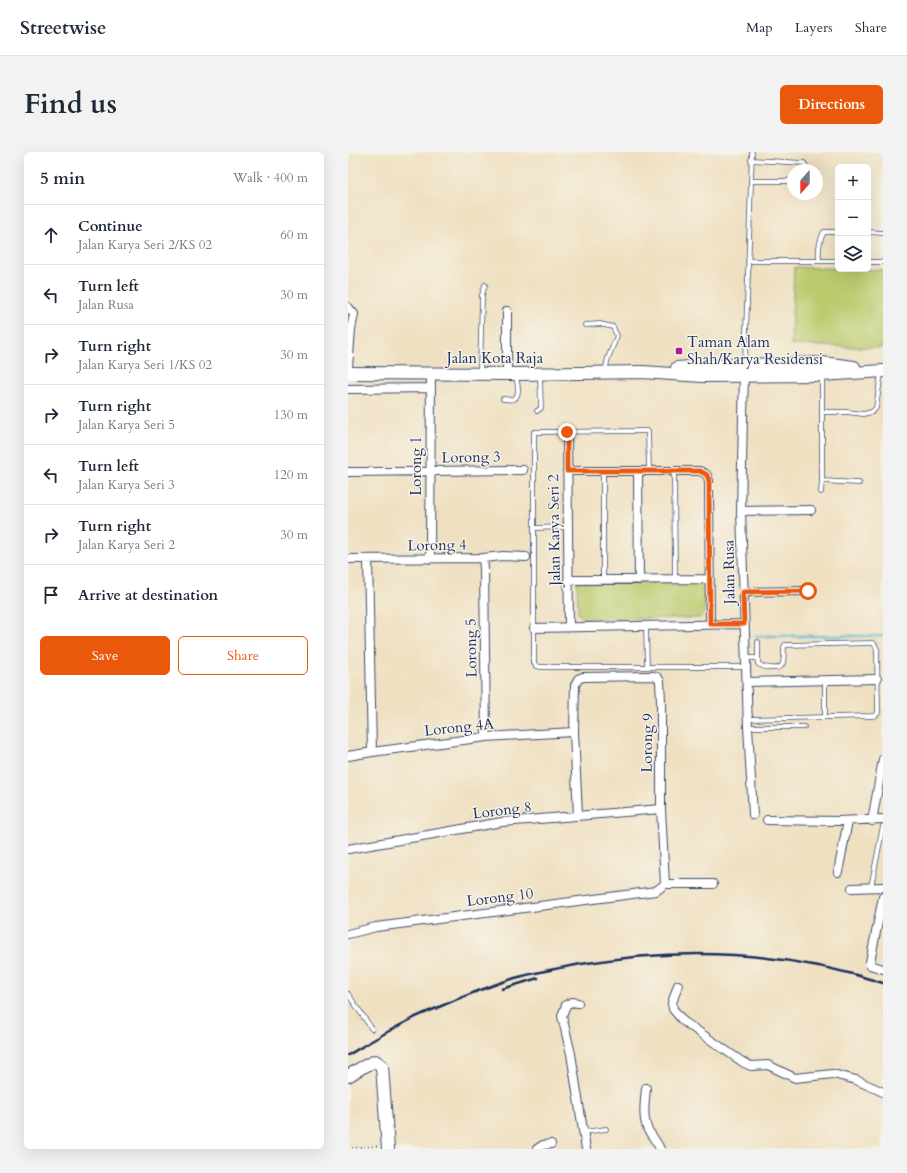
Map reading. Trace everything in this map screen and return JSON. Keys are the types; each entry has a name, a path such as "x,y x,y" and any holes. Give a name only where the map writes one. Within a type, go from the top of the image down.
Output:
{"main road":[{"name":"Jalan Kota Raja","path":"348,373 511,374 642,372 703,376 744,370 822,363 882,371"},
{"name":"Jalan Kota Raja","path":"744,370 822,375 882,371"},
{"path":"348,1076 375,1061 382,1066 388,1147"}],"street":[{"path":"348,307 354,314 351,329 348,368"},
{"path":"508,311 511,374"},
{"name":"Jalan Rusa","path":"744,370 741,510 744,624 753,816"},
{"name":"Lorong 1","path":"430,374 430,559"},
{"path":"348,389 430,388"},
{"name":"Jalan Karya Seri 2","path":"567,432 569,627"},
{"name":"Lorong 3","path":"348,472 523,470"},
{"path":"567,471 700,471 707,475 709,481 710,624"},
{"path":"638,471 639,580"},
{"path":"741,510 811,510"},
{"name":"Lorong 4","path":"348,559 483,558 504,556 526,557"},
{"name":"Lorong 5","path":"483,558 486,737"},
{"path":"368,559 372,752"},
{"path":"568,580 710,579"},
{"path":"743,592 808,591"},
{"path":"534,628 744,624"},
{"name":"Lorong 9","path":"574,732 575,685 578,679 583,677 653,676 657,677 660,681 661,809 665,884"},
{"path":"747,682 877,679"},
{"path":"574,732 578,815"},
{"name":"Lorong 4A","path":"348,756 486,737 574,732"},
{"path":"872,820 883,759"},
{"name":"Lorong 8","path":"348,849 502,822 661,809"},
{"path":"767,820 848,821 883,819"},
{"path":"838,872 848,821"},
{"path":"665,884 713,884"},
{"name":"Lorong 10","path":"348,934 376,927 656,891 665,884"},
{"path":"852,888 883,887"},
{"path":"883,897 870,962 870,965 883,970"},
{"path":"678,985 672,1004 673,1009 683,1020 744,1064 751,1066 768,1065 795,1078 833,1074 856,1080 883,1092"},
{"path":"578,1003 572,1002 566,1005 562,1016 571,1054 586,1149"},
{"path":"646,1088 644,1120 648,1130 660,1149"},
{"path":"537,1149 552,1144"}],"lane":[{"path":"744,370 752,152"},
{"path":"751,160 805,164"},
{"path":"751,180 787,181"},
{"path":"819,260 818,250 824,232 835,232"},
{"path":"871,232 883,233"},
{"path":"748,261 835,261"},
{"path":"871,262 883,262"},
{"path":"480,374 482,295 485,285"},
{"path":"585,325 600,324 613,327 617,336 604,372"},
{"path":"822,412 847,412 863,414 872,412 876,408 882,371"},
{"path":"537,411 541,408 540,373"},
{"path":"503,399 513,399 516,397 518,392 518,387 511,374"},
{"path":"821,492 822,375"},
{"path":"649,471 648,431 534,432 534,663 536,666 541,667 647,667 746,662 758,658"},
{"path":"603,471 603,580"},
{"path":"674,471 675,579"},
{"path":"822,481 859,483"},
{"path":"534,528 568,527"},
{"path":"646,626 647,667"},
{"path":"748,723 876,715 878,713 876,644 785,645 783,664 777,669 763,667 758,664 758,642"},
{"path":"825,680 825,717"},
{"path":"748,723 804,727"},
{"path":"871,888 883,826"},
{"path":"348,994 372,1029"},
{"path":"584,1132 606,1129"}],"path":[{"path":"348,1148 388,1147"}],"green space":[{"path":"794,267 835,268 835,272 871,272 871,270 883,270 883,348 791,345"},
{"path":"704,581 705,613 700,618 584,619 578,614 577,582"}],"waterway":[{"path":"756,636 883,636"}],"railway":[{"path":"348,1055 414,1018 496,984 548,970 581,964 657,955 733,955 771,958 809,964 846,972 883,983"},
{"path":"502,989 538,978"}],"place":[{"name":"Taman Alam Shah/Karya Residensi","path":"679,351"}],"route":[{"path":"567,432 567,471 700,471 707,475 709,481 710,624 744,624 743,592 808,591"}]}
